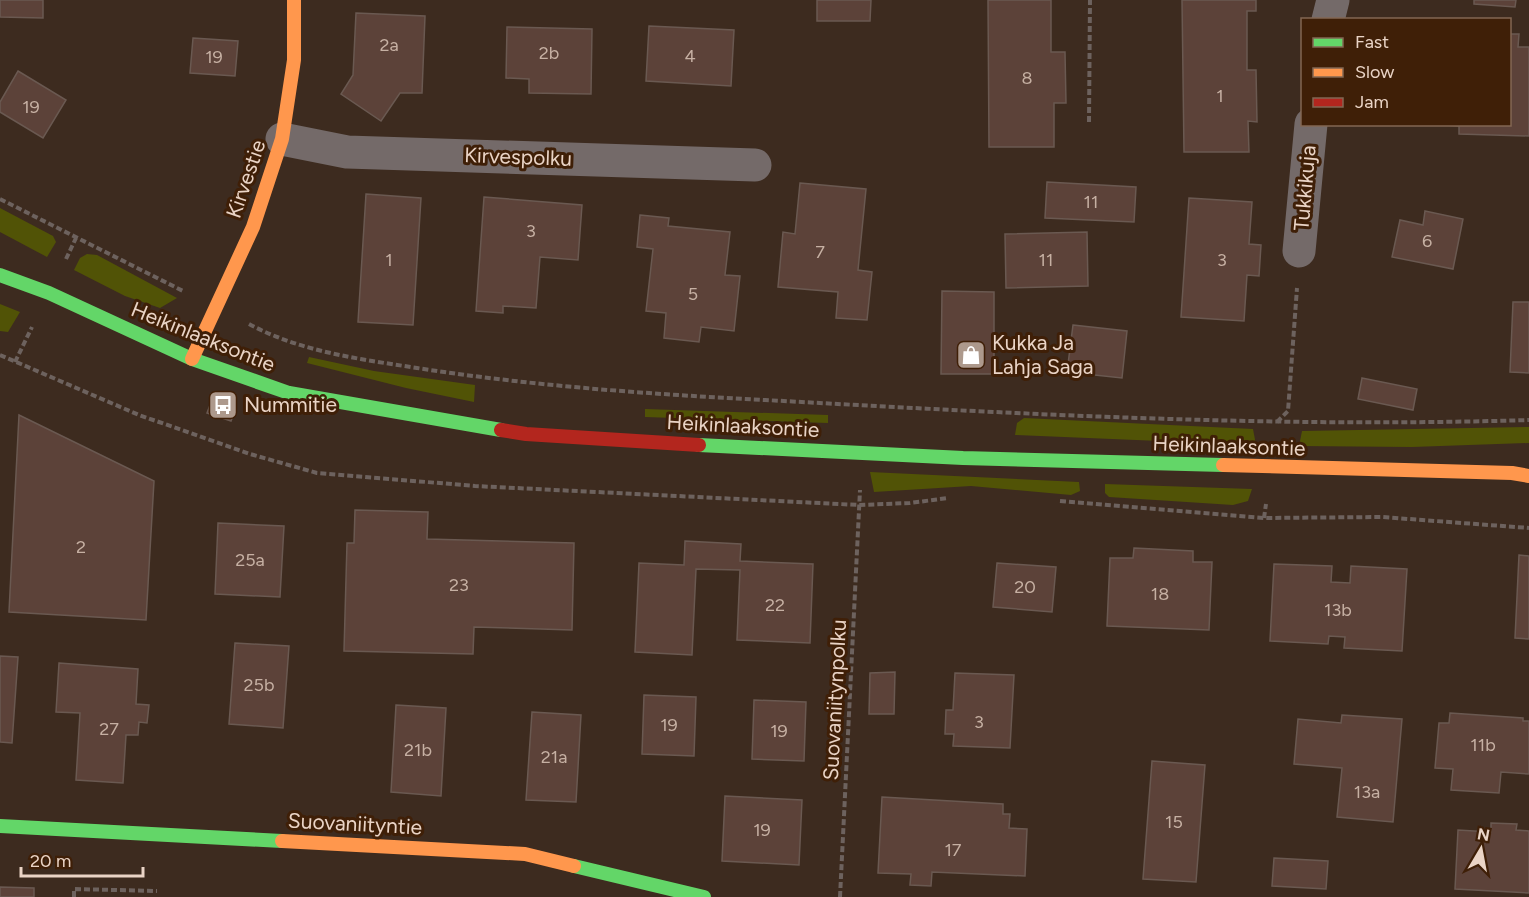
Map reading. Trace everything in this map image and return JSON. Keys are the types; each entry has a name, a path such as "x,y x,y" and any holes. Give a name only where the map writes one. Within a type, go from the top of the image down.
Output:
{"main road":[{"name":"Kirvestie","path":"192,359 253,227 282,139 294,60 294,0"},
{"name":"Heikinlaaksontie","path":"0,275 49,293 192,359 289,393 526,434 638,442 963,458 1512,473 1529,476"},
{"name":"Heikinlaaksontie","path":"1512,473 1529,470"},
{"name":"Suovaniityntie","path":"0,826 525,854 704,897"}],"street":[{"path":"1328,18 1333,0"},
{"name":"Tukkikuja","path":"1299,251 1311,126"},
{"name":"Kirvespolku","path":"282,139 347,152 755,165"}],"path":[{"path":"1089,122 1090,0"},
{"path":"0,200 185,291"},
{"path":"1276,423 1288,411 1299,251"},
{"path":"259,329 287,342 346,357 499,381 618,393 967,411 1276,423 1529,420"},
{"name":"Suovaniitynpolku","path":"840,897 859,505"},
{"path":"74,897 74,889 157,891"}],"shaded area":[{"path":"0,208 53,236 56,242 47,257 0,232"},
{"path":"87,254 97,255 177,298 160,308 125,296 74,270 80,258"},
{"path":"0,304 20,312 8,332 0,331"},
{"path":"309,357 374,371 475,385 474,402 406,388 307,363"},
{"path":"645,409 828,415 828,423 645,417"},
{"path":"1024,418 1253,429 1256,445 1015,435 1017,423"},
{"path":"1529,427 1529,443 1412,447 1299,446 1302,431"},
{"path":"870,472 1079,482 1080,491 1071,495 971,486 874,492"},
{"path":"1105,484 1252,489 1248,501 1233,505 1109,497 1105,493"}],"building":[{"path":"0,0 43,0 43,18 0,17"},
{"path":"817,0 871,0 870,21 817,21"},
{"path":"988,0 1051,0 1051,52 1065,52 1066,103 1054,103 1054,147 989,147"},
{"path":"1182,0 1256,0 1256,11 1247,11 1247,70 1256,70 1257,122 1248,121 1249,152 1184,152"},
{"path":"1474,0 1516,0 1515,7 1474,4"},
{"path":"356,13 425,16 422,93 400,93 381,121 341,94 353,75"},
{"path":"649,26 734,30 731,86 646,81"},
{"path":"507,27 592,29 591,94 529,93 529,79 506,78"},
{"path":"1511,34 1519,34 1518,47 1529,47 1529,136 1459,134 1459,126 1511,126"},
{"path":"193,38 238,41 235,76 190,73"},
{"path":"18,71 66,100 43,138 0,112 0,102"},
{"path":"1047,182 1136,187 1134,222 1045,218"},
{"path":"800,183 866,189 858,270 872,272 867,320 836,318 838,292 778,287 783,232 795,234"},
{"path":"366,194 421,198 413,325 358,322"},
{"path":"484,197 582,205 578,260 540,257 536,308 503,306 503,313 476,311"},
{"path":"1189,198 1252,202 1249,244 1261,245 1259,276 1247,275 1244,321 1181,317"},
{"path":"1425,211 1463,219 1453,269 1392,257 1400,220 1423,225"},
{"path":"640,215 669,218 668,226 730,232 725,275 740,276 734,331 701,327 699,342 664,338 666,313 646,311 653,249 637,247"},
{"path":"1087,232 1088,286 1006,288 1005,234"},
{"path":"942,291 994,292 994,374 941,374"},
{"path":"1513,302 1529,302 1529,373 1510,372"},
{"path":"1073,325 1127,331 1122,378 1067,372"},
{"path":"1362,378 1417,389 1413,410 1358,399"},
{"path":"210,405 234,413 231,421 207,413"},
{"path":"19,415 154,481 146,620 9,612"},
{"path":"355,510 428,512 427,539 574,543 572,630 474,627 473,654 344,651 347,543 354,543"},
{"path":"218,523 284,526 280,597 215,594"},
{"path":"685,541 741,544 740,561 813,564 810,643 737,640 740,570 696,569 692,655 635,652 639,563 684,565"},
{"path":"1134,548 1193,551 1193,562 1212,562 1209,630 1107,626 1110,558 1133,558"},
{"path":"1519,555 1529,556 1529,639 1515,638"},
{"path":"997,563 1056,567 1052,612 993,607"},
{"path":"1274,564 1332,566 1331,582 1350,583 1351,566 1407,569 1402,651 1344,648 1345,637 1329,636 1328,644 1270,641"},
{"path":"235,643 289,646 283,728 229,724"},
{"path":"0,656 18,657 12,743 0,742"},
{"path":"59,663 138,669 136,704 149,705 147,723 139,722 138,735 126,735 123,783 76,780 80,713 56,712"},
{"path":"895,672 894,714 869,714 870,673"},
{"path":"955,673 1014,675 1010,748 953,746 954,734 945,734 946,710 953,710"},
{"path":"644,695 696,697 694,756 642,754"},
{"path":"754,700 806,702 804,761 752,759"},
{"path":"396,705 446,708 441,796 391,792"},
{"path":"532,712 581,715 576,802 526,800"},
{"path":"1450,713 1523,718 1523,721 1529,721 1529,774 1501,772 1499,793 1451,790 1453,769 1435,768 1439,723 1449,723"},
{"path":"1342,715 1402,719 1393,822 1337,817 1342,768 1294,764 1298,719 1341,723"},
{"path":"1152,761 1205,765 1196,882 1143,879"},
{"path":"725,796 802,800 799,865 722,861"},
{"path":"882,797 1003,804 1003,814 1010,814 1009,828 1027,829 1025,876 932,872 931,886 910,885 911,874 878,873"},
{"path":"1491,823 1517,824 1516,830 1529,831 1529,893 1455,889 1458,830 1491,832"},
{"path":"1274,858 1328,861 1326,889 1272,886"},
{"path":"0,887 34,888 34,897 0,897"}],"traffic: fast":[{"path":"0,275 49,293 192,359 289,393 501,430"},
{"path":"699,445 963,458 1223,465"},
{"path":"0,826 282,841"},
{"path":"574,866 704,897"}],"traffic: slow":[{"path":"192,359 253,227 282,139 294,60 294,0"},
{"path":"1223,465 1512,473 1529,476"},
{"path":"282,841 525,854 574,866"}],"traffic: jam":[{"path":"501,430 526,434 699,445"}],"place":[{"name":"Kukka Ja Lahja Saga","path":"971,355"},
{"name":"Nummitie","path":"223,405"}]}
